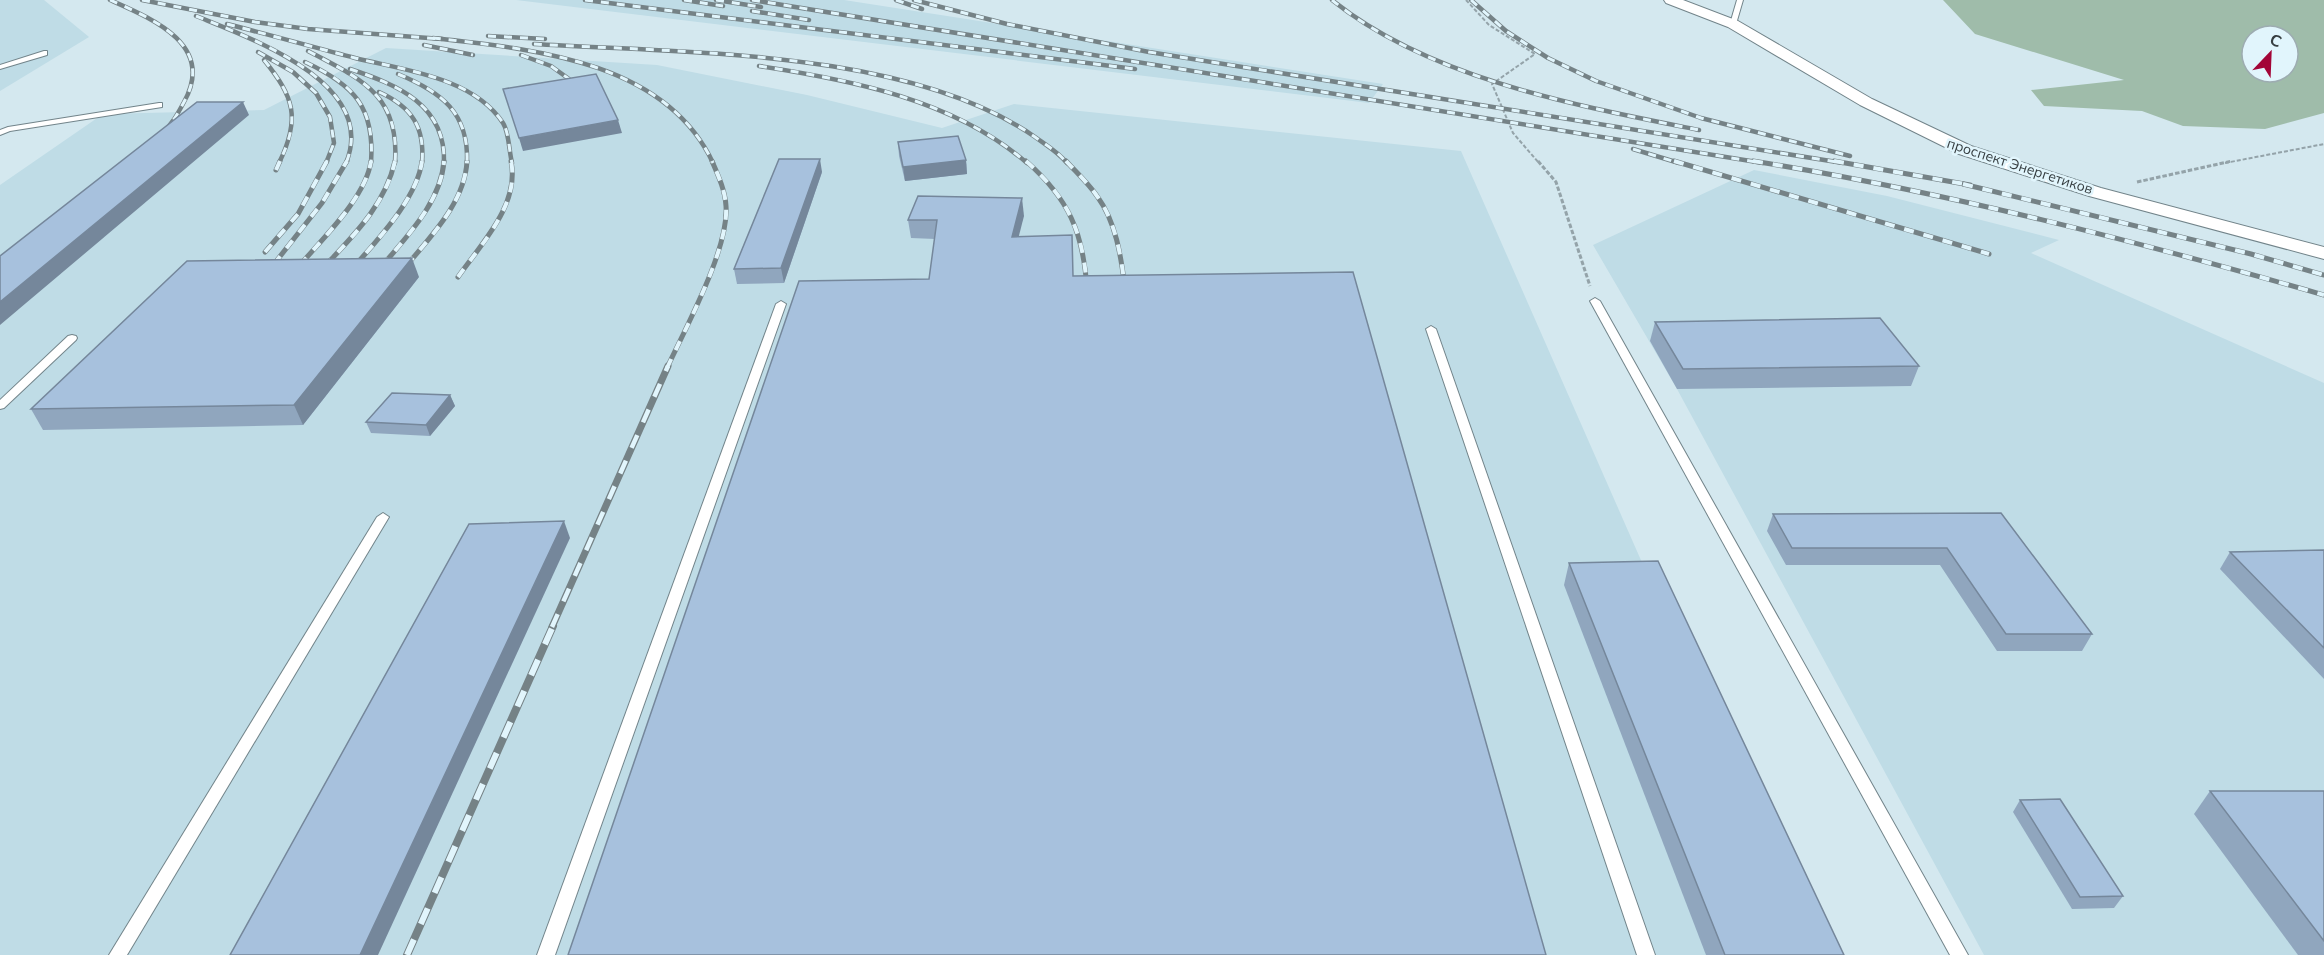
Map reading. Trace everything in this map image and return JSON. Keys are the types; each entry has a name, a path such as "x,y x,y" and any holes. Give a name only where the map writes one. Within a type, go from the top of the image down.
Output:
{"street":[{"name":"проспект Энергетиков","path":"1671,0 1733,24 1866,102 1927,134 1965,150 2096,192 2324,253"}],"lane":[{"path":"1733,24 1740,0"},
{"path":"0,67 44,52"},
{"path":"0,132 159,105"},
{"path":"1595,301 1959,955"},
{"path":"546,955 781,304"},
{"path":"1431,329 1646,955"},
{"path":"0,406 72,338"},
{"path":"118,955 383,517"}],"path":[{"path":"1466,0 1489,25 1535,54 1492,84 1514,133 1556,182 1595,301"},
{"path":"2096,192 2223,163 2324,144"}],"shaded area":[{"path":"0,0 44,0 89,37 0,91"},
{"path":"516,0 844,0 1383,84 1369,103"},
{"path":"386,48 657,65 807,95 942,128 1014,104 1461,151 1651,583 1822,955 0,955 0,185 103,114 264,110"},
{"path":"1754,170 1887,196 2059,240 2031,253 2324,383 2324,955 1984,955 1677,389 1593,245"}],"green space":[{"path":"1943,0 2324,0 2324,113 2265,129 2183,126 2142,111 2044,106 2031,90 2124,80 1975,34"}],"building":[{"path":"596,74 618,120 519,138 503,89"},
{"path":"197,102 243,102 0,302 0,256"},
{"path":"958,136 966,160 903,167 898,142"},
{"path":"779,159 820,159 781,268 734,269"},
{"path":"918,196 1022,198 1012,237 1072,235 1073,276 1353,272 1546,955 568,955 799,281 929,279 937,220 908,220"},
{"path":"412,258 294,405 31,409 187,261"},
{"path":"1880,318 1919,366 1683,369 1655,322"},
{"path":"392,393 450,395 426,425 366,422"},
{"path":"2001,513 2092,634 2006,634 1947,548 1792,548 1773,514"},
{"path":"564,521 360,955 230,955 469,524"},
{"path":"2324,550 2324,648 2230,552"},
{"path":"1658,561 1844,955 1725,955 1569,563"},
{"path":"2210,791 2324,791 2324,941"},
{"path":"2060,799 2123,896 2080,897 2020,800"}],"railway":[{"path":"110,0 161,26 186,50 192,65 192,82 184,102 163,132"},
{"path":"142,0 255,22 308,29 439,39"},
{"path":"585,0 1135,69"},
{"path":"684,0 723,6"},
{"path":"716,0 761,7"},
{"path":"752,0 1763,163"},
{"path":"896,0 922,9"},
{"path":"914,0 1007,24 1149,52 1843,163"},
{"path":"1332,0 1371,27 1459,70 1556,99 1699,130"},
{"path":"1471,0 1506,31 1548,58 1596,81 1701,118 1850,156"},
{"path":"752,11 809,20"},
{"path":"196,16 276,51 304,68 327,87 344,109 351,135 346,163"},
{"path":"227,24 415,72 456,85 490,107 503,123 508,136 512,163"},
{"path":"488,36 545,39"},
{"path":"433,38 439,39"},
{"path":"439,39 552,55 592,66 629,81 663,102 691,129 713,162"},
{"path":"534,44 725,54 860,71 924,87 983,108 1035,137 1067,163"},
{"path":"424,45 473,55"},
{"path":"308,51 360,81 384,105 391,121 395,140 395,161"},
{"path":"258,52 293,72 316,93 330,117 334,143 326,162"},
{"path":"521,55 551,66 569,79"},
{"path":"264,60 282,85 291,108 290,133 279,163"},
{"path":"305,62 337,80 358,100 365,112 369,127 371,161"},
{"path":"759,66 865,86 935,108 998,141 1027,163"},
{"path":"350,69 385,82 416,100 437,126 443,143 444,162"},
{"path":"398,74 427,88 449,106 463,130 467,162"},
{"path":"379,92 400,104 414,120 421,139 422,161"},
{"path":"1633,149 1679,163"},
{"path":"276,170 280,161"},
{"path":"300,265 352,203 361,189 371,161"},
{"path":"324,267 357,231 376,205 384,192 395,161"},
{"path":"353,268 395,218 412,190 422,161"},
{"path":"458,277 487,237 504,208 510,193 511,161"},
{"path":"1026,161 1053,189 1071,218 1082,250 1087,288"},
{"path":"1066,161 1093,191 1109,217 1119,252 1125,288"},
{"path":"1674,161 1989,254"},
{"path":"1753,161 1897,187 2040,219 2324,295"},
{"path":"1834,161 1970,185"},
{"path":"265,252 298,214 326,162"},
{"path":"382,266 430,204 442,176 444,162"},
{"path":"407,265 436,230 453,204 465,176 467,162"},
{"path":"667,368 705,288 721,244 726,206 721,183 713,162"},
{"path":"274,264 322,203 346,163"},
{"path":"1963,184 2251,254 2324,275"},
{"path":"552,627 668,366"},
{"path":"407,955 553,626"}]}
